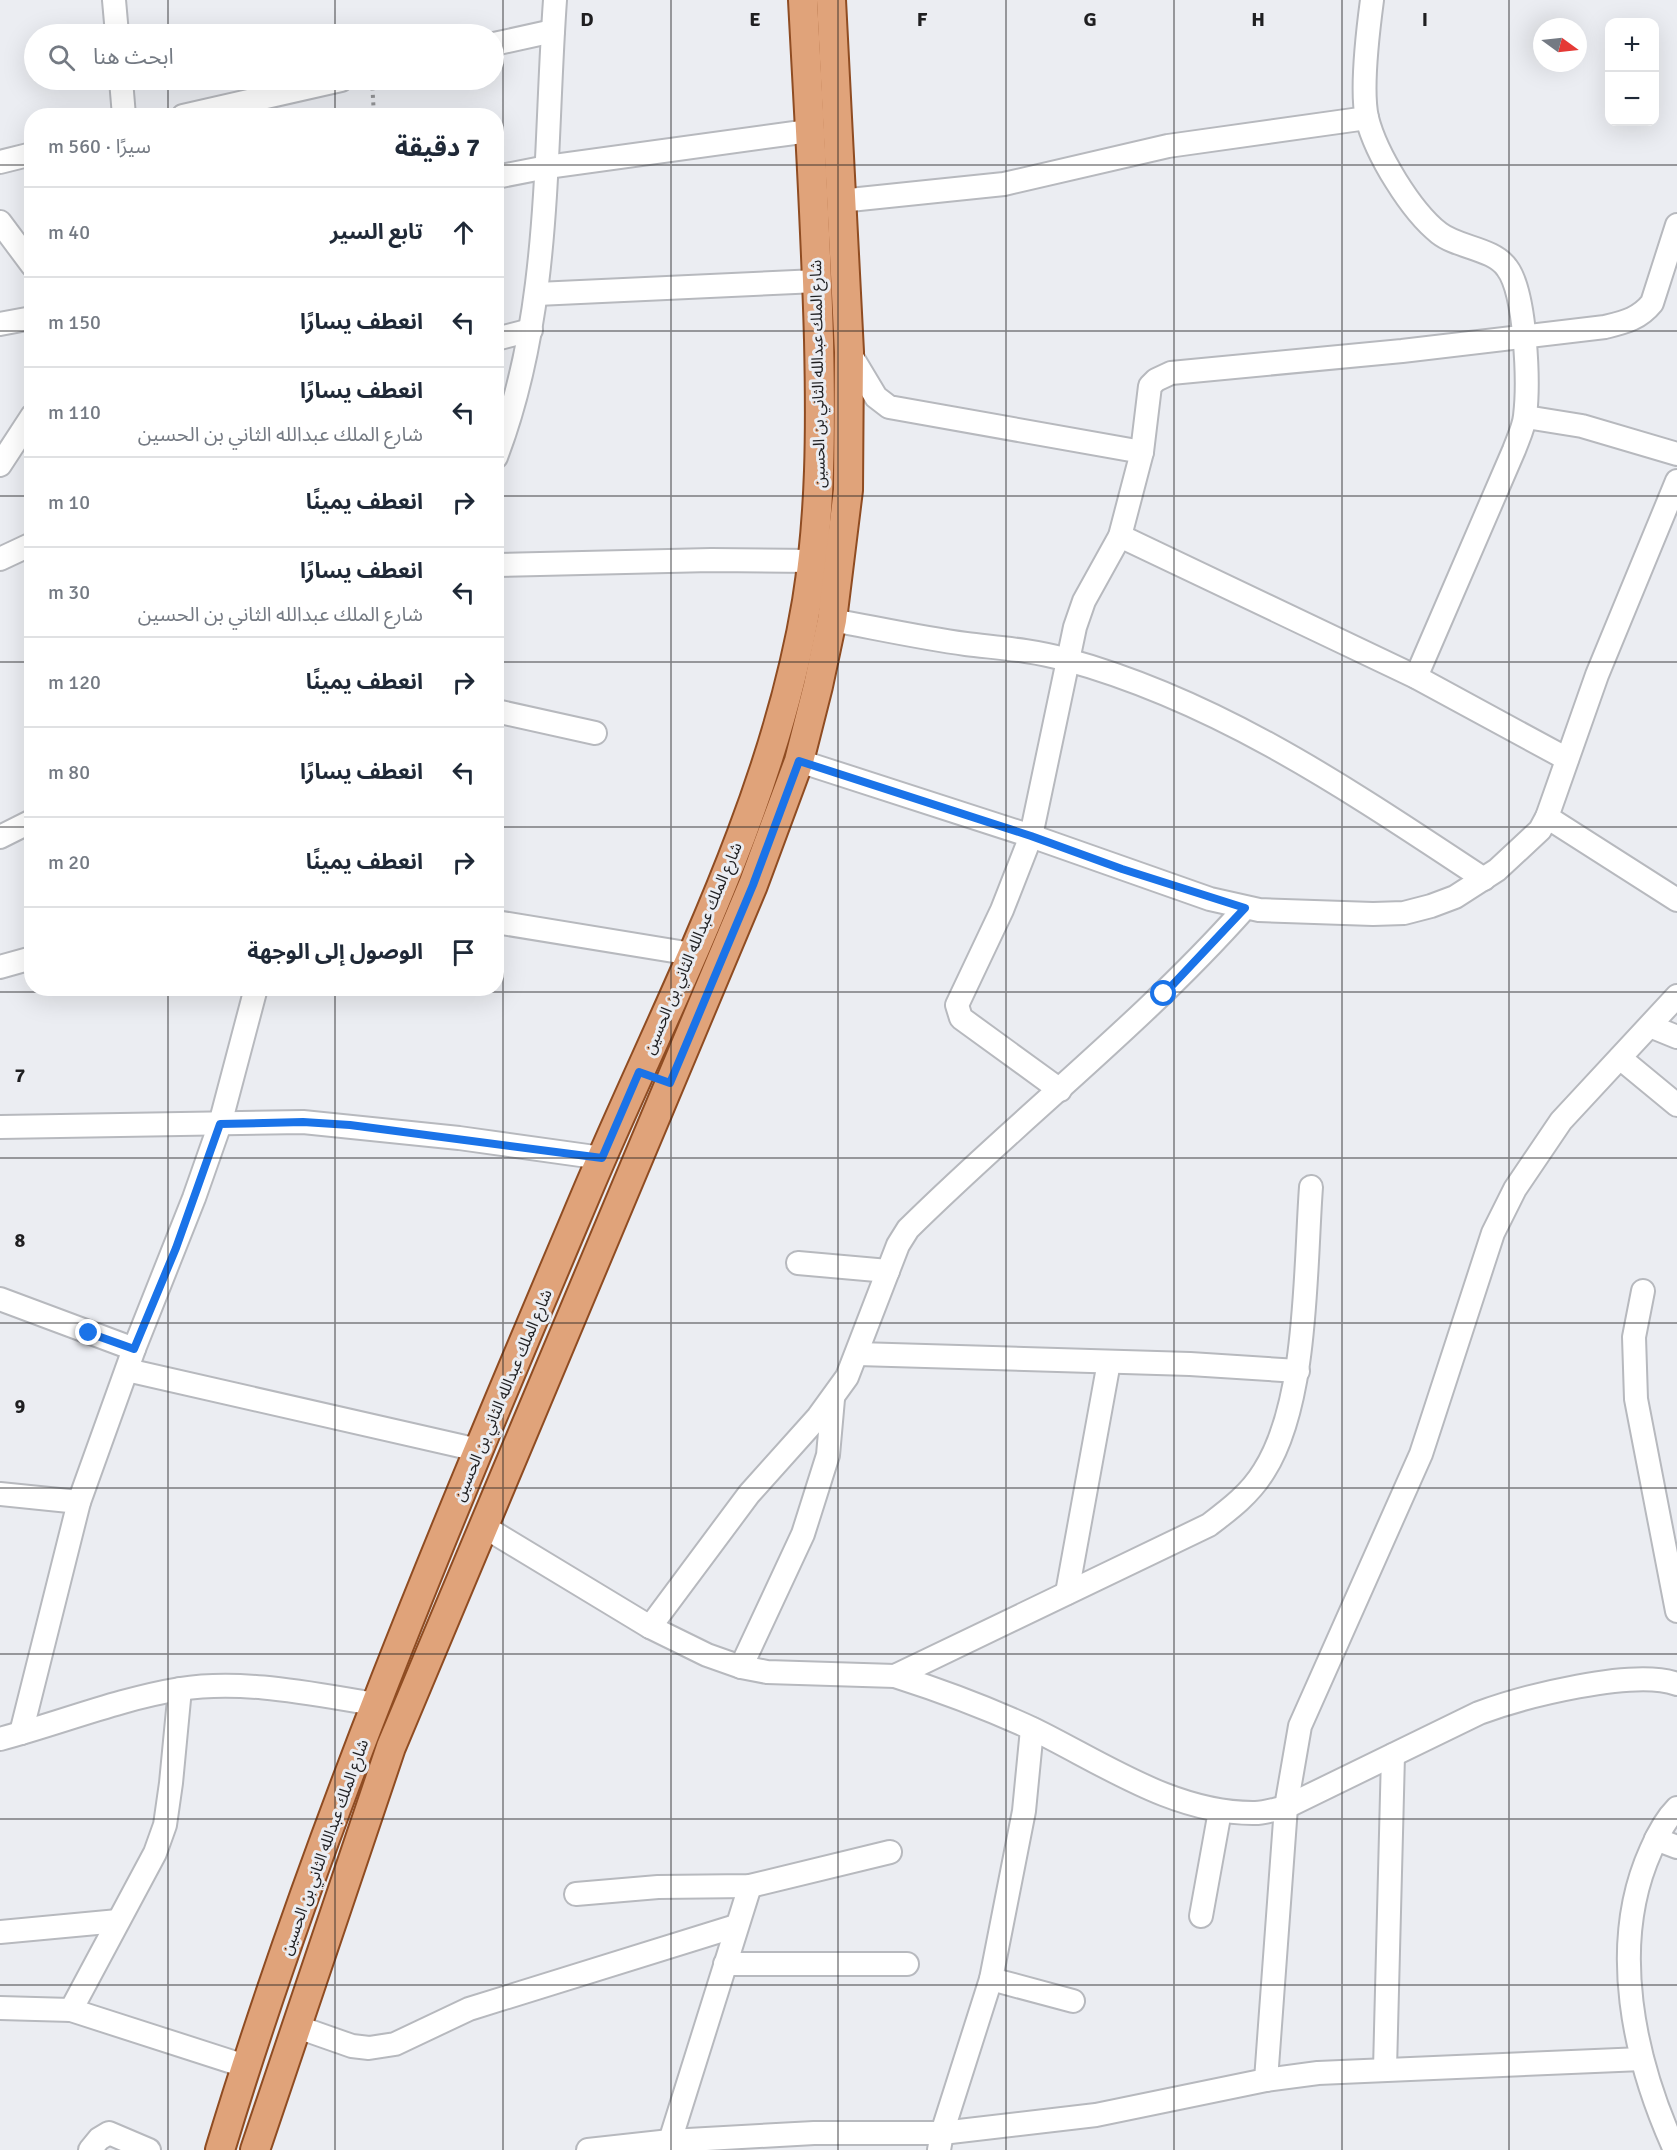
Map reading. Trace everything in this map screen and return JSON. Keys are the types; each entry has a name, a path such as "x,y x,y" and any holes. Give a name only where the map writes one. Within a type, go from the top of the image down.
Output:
{"main road":[{"name":"شارع الملك عبدالله الثاني بن الحسين","path":"220,2150 245,2066 375,1704 478,1450 639,1072 692,954 746,819 775,734 795,657 812,561 821,457 817,281 803,0"},
{"name":"شارع الملك عبدالله الثاني بن الحسين","path":"255,2150 391,1747 753,885 799,761 832,620 848,490 849,352 831,0"},
{"path":"639,1072 670,1083"},
{"path":"626,1104 656,1115"}],"street":[{"path":"114,0 116,24"},
{"path":"504,434 517,396 537,294 548,167 555,0"},
{"path":"1372,0 1366,64 1367,118 1397,180 1425,222 1441,235 1506,266 1515,280 1524,336 1526,417 1514,450 1416,677"},
{"path":"504,42 553,31"},
{"path":"122,90 123,108"},
{"path":"218,108 297,90"},
{"path":"840,201 1005,184 1168,146 1367,118"},
{"path":"504,175 548,167 809,131"},
{"path":"0,162 24,156"},
{"path":"0,222 24,255"},
{"path":"1060,1090 961,1018 956,1010 1002,910 1031,836 1067,660 1084,601 1120,536 1142,452 1147,395 1150,386 1156,380 1171,373 1402,351 1605,327 1633,320 1643,313 1654,296 1677,225"},
{"path":"537,294 817,281"},
{"path":"0,324 24,320"},
{"path":"504,337 531,330"},
{"path":"849,352 876,397 889,407 1142,452"},
{"path":"1526,417 1582,426 1677,454"},
{"path":"0,465 24,428"},
{"path":"799,761 1245,908 1373,914 1404,913 1455,897 1485,879 1520,850 1540,830 1547,817 1597,675 1677,481"},
{"path":"1120,536 1416,677 1567,759"},
{"path":"0,559 24,548"},
{"path":"504,565 711,560 812,561"},
{"path":"832,620 1067,660 1206,711 1260,738 1371,804 1485,879"},
{"path":"504,713 595,733"},
{"path":"1547,817 1677,900"},
{"path":"0,837 24,825"},
{"path":"651,1627 749,1494 833,1399 858,1354 888,1271 908,1229 1130,1027 1209,949 1245,908"},
{"path":"504,923 692,954"},
{"path":"0,968 24,960"},
{"path":"10,1736 79,1502 130,1360 176,1248 220,1124 254,996"},
{"path":"1266,2080 1286,1807 1300,1726 1421,1454 1493,1233 1515,1189 1539,1150 1561,1121 1677,996"},
{"path":"1650,1026 1677,1037"},
{"path":"1620,1058 1677,1105"},
{"path":"0,1127 303,1122 350,1125 602,1158"},
{"path":"895,1676 1209,1525 1240,1501 1264,1470 1276,1445 1298,1371 1311,1187"},
{"path":"798,1263 888,1271"},
{"path":"1643,1291 1634,1337 1636,1399 1677,1611"},
{"path":"0,1299 130,1360 478,1450"},
{"path":"858,1354 1298,1371"},
{"path":"1067,1593 1109,1362"},
{"path":"741,1667 803,1534 828,1455 833,1399"},
{"path":"0,1494 79,1502"},
{"path":"483,1526 651,1627 707,1655 741,1667 810,1675 895,1676 935,1689 1032,1729 1152,1788 1191,1804 1220,1811 1257,1814 1286,1807 1479,1713 1510,1701 1558,1690 1643,1680 1677,1684"},
{"path":"10,1736 88,1712 180,1689 236,1686 375,1704"},
{"path":"71,2010 145,1874 165,1825 177,1739 180,1689"},
{"path":"940,2142 992,1979 1024,1811 1032,1729"},
{"path":"1385,2069 1393,1755"},
{"path":"1676,2150 1664,2124 1642,2059 1631,1990 1628,1939 1643,1867 1667,1843 1677,1808"},
{"path":"1201,1916 1220,1811"},
{"path":"576,1894 679,1886 750,1886 890,1852"},
{"path":"670,2141 750,1886"},
{"path":"0,1932 118,1921"},
{"path":"296,2026 352,2046 369,2048 395,2044 469,2009 736,1926"},
{"path":"725,1964 907,1964"},
{"path":"992,1979 1073,2001"},
{"path":"0,2008 71,2010 245,2066"},
{"path":"588,2150 670,2141 940,2142 1096,2115 1266,2080 1318,2073 1642,2059"},
{"path":"90,2150 99,2139 109,2133 149,2150"}],"path":[{"path":"373,90 374,108"}],"route":[{"path":"89,1333 134,1349 176,1248 220,1124 303,1122 350,1125 602,1158 639,1072 670,1083 753,885 799,761 1031,836 1210,899 1245,908 1209,949 1164,994"}]}
